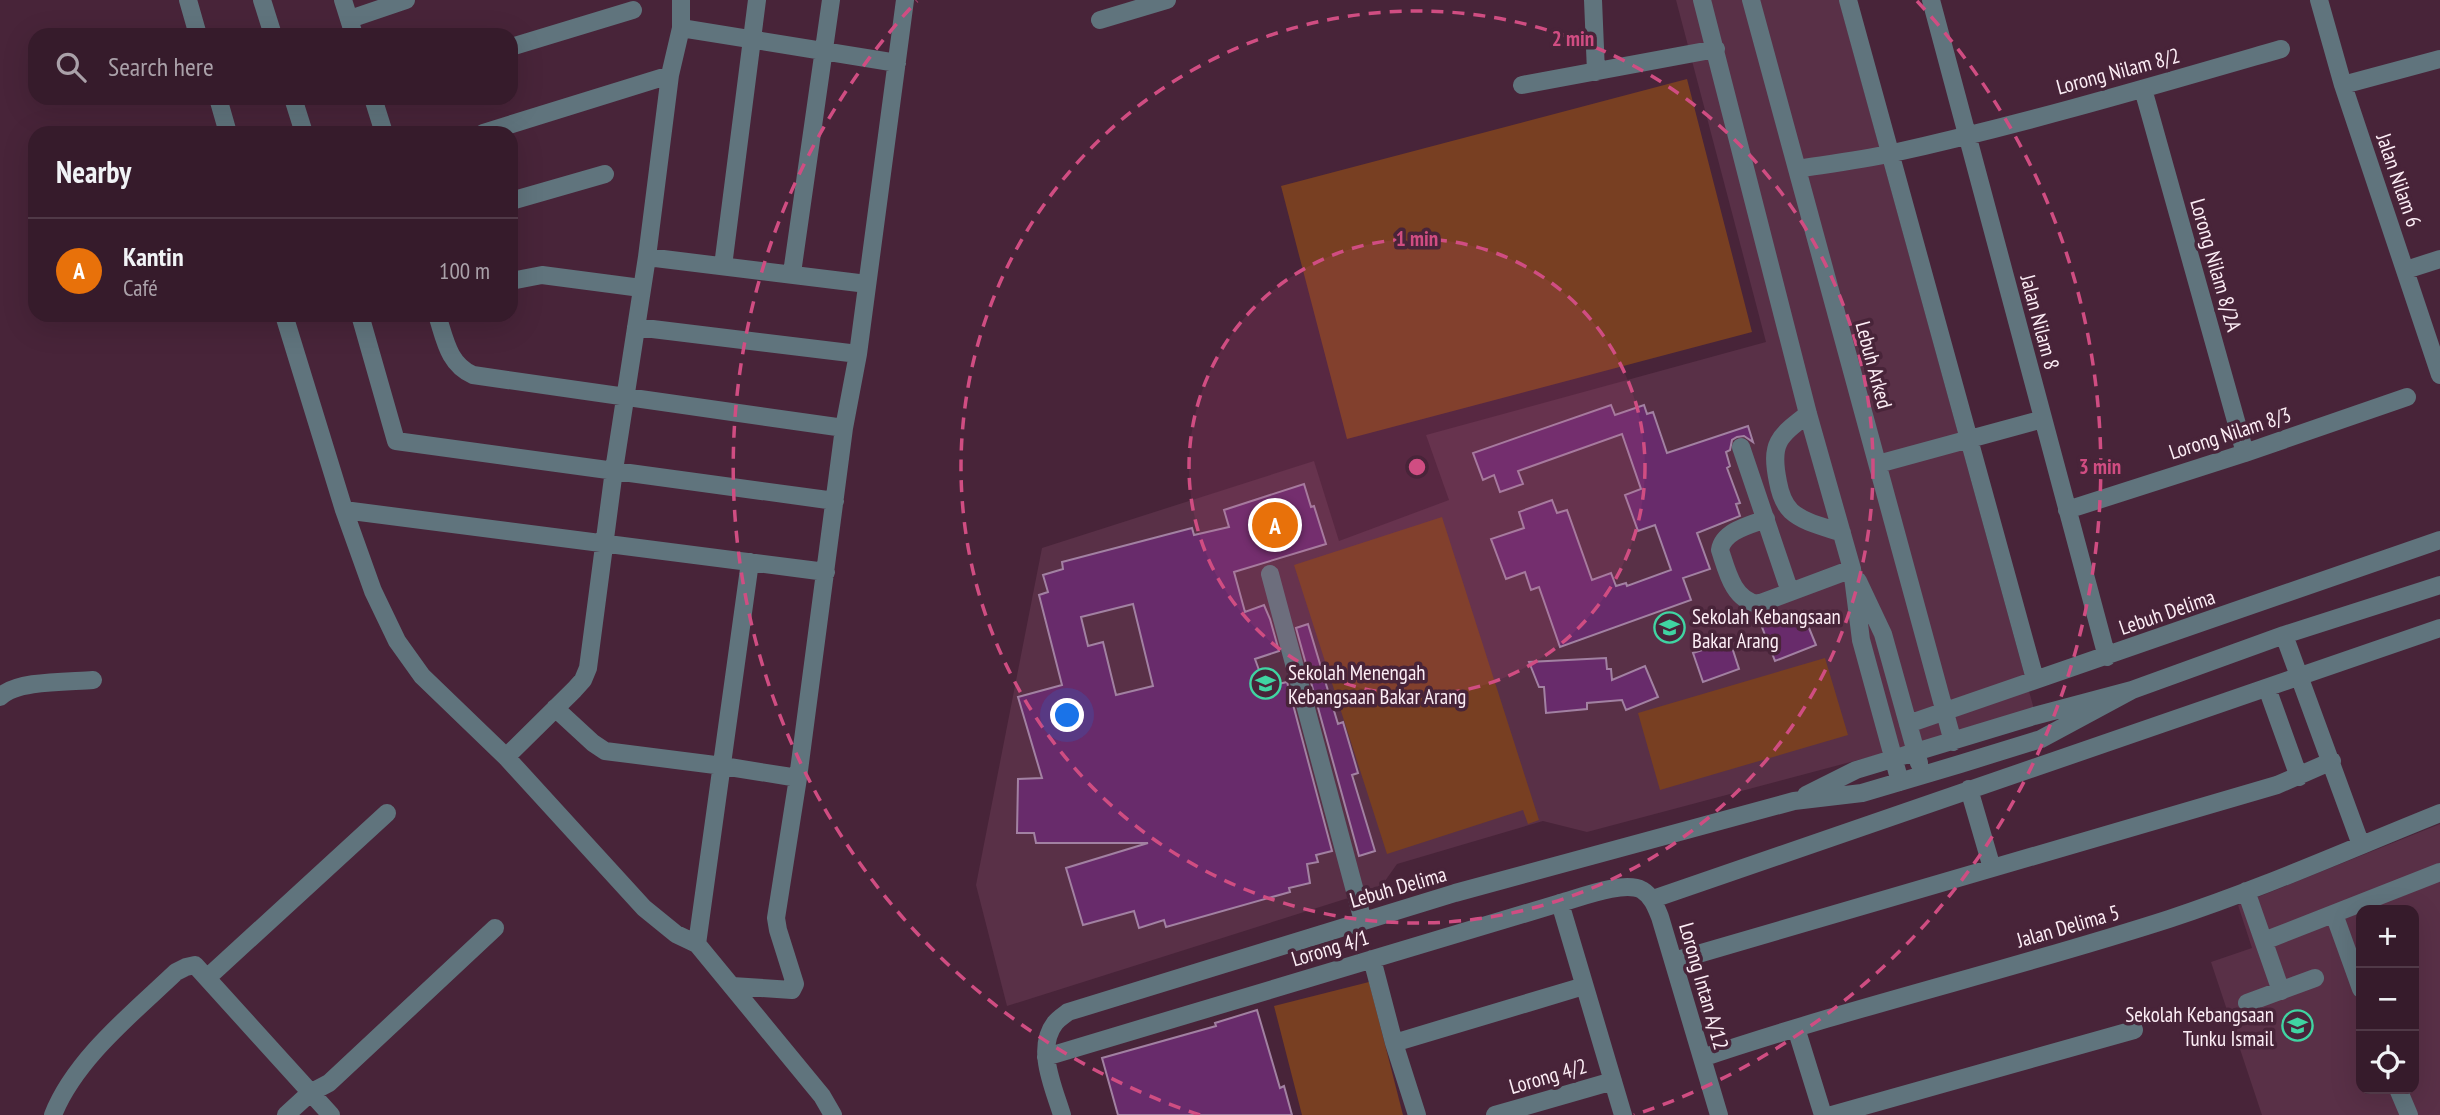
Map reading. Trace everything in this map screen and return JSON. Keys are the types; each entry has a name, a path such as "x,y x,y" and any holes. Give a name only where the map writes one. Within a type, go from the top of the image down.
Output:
{"street":[{"path":"188,0 196,28"},
{"path":"262,0 271,28"},
{"path":"343,0 352,27 406,0"},
{"path":"506,757 583,680 588,668 614,470 647,257 670,75 681,28 681,0"},
{"path":"723,265 757,0"},
{"path":"792,273 831,0"},
{"path":"732,986 792,990 795,985 776,918 799,778 905,0"},
{"path":"1100,20 1167,0"},
{"path":"1593,0 1596,72"},
{"path":"1702,0 1717,50 1808,414 1852,569 1861,640 1900,782"},
{"name":"Lebuh Arked","path":"1751,0 1953,742"},
{"path":"1848,0 2035,679"},
{"name":"Jalan Nilam 8","path":"1931,0 2107,657"},
{"name":"Jalan Nilam 6","path":"2319,0 2343,85 2440,375"},
{"path":"518,45 633,10"},
{"path":"681,28 897,62"},
{"name":"Lorong Nilam 8/2","path":"1797,169 1890,153 1967,135 2143,89 2281,49"},
{"path":"1522,85 1717,50"},
{"path":"2343,85 2440,59"},
{"path":"506,126 670,75"},
{"name":"Lorong Nilam 8/2A","path":"2143,89 2245,453"},
{"path":"220,105 226,126"},
{"path":"295,105 302,126"},
{"path":"375,105 382,126"},
{"path":"518,199 605,174"},
{"path":"647,257 867,284"},
{"path":"2406,270 2440,259"},
{"path":"518,280 542,275 641,288"},
{"path":"286,322 344,510 373,591 397,641 422,676 506,757 644,908 676,934 697,944 822,1096 833,1115"},
{"path":"362,322 396,441 835,501"},
{"path":"439,322 451,357 460,370 473,375 845,428"},
{"path":"636,327 858,354"},
{"name":"Lorong Nilam 8/3","path":"2067,510 2407,397"},
{"path":"1808,414 1784,432 1777,446 1773,459 1781,498 1790,511 1803,519 1842,533"},
{"path":"1878,464 2043,419"},
{"path":"1741,447 1790,592"},
{"path":"344,510 826,572"},
{"path":"1766,519 1730,534 1721,543 1720,550 1737,593 1748,603 1758,604 1852,569"},
{"name":"Lebuh Delima","path":"1908,724 2440,540"},
{"path":"697,944 750,562"},
{"path":"1852,569 1883,634 1922,776"},
{"path":"1270,574 1363,921"},
{"name":"Lebuh Delima","path":"1794,801 1856,770 2132,690 2284,635 2440,584"},
{"path":"1653,900 2440,628"},
{"path":"2284,635 2361,845"},
{"path":"0,697 18,687 93,680"},
{"path":"2267,688 2299,777"},
{"name":"Lebuh Delima","path":"1046,1057 1048,1040 1055,1023 1068,1012 1363,921 1794,801 1862,793 1922,776 2041,739 2132,690"},
{"path":"555,708 605,751 799,778"},
{"path":"1674,961 2299,777 2332,761"},
{"path":"1969,789 1992,868"},
{"path":"208,978 387,813"},
{"name":"Jalan Delima 5","path":"1702,1058 1796,1028 2104,940 2246,891 2440,813"},
{"path":"2264,941 2440,873"},
{"name":"Lorong 4/1","path":"1046,1057 1560,903 1627,887 1641,890 1653,900"},
{"path":"2246,891 2281,990"},
{"name":"Lorong Intan A/12","path":"1653,900 1674,961 1719,1115"},
{"path":"1560,903 1623,1115"},
{"path":"2334,914 2356,975"},
{"path":"286,1115 328,1083 495,929"},
{"path":"1372,959 1394,1043 1417,1115"},
{"path":"53,1115 69,1082 121,1024 176,972 195,965 331,1115"},
{"path":"2247,1003 2315,978"},
{"path":"1394,1043 1584,986"},
{"path":"1796,1028 1824,1115"},
{"path":"1832,1115 2134,1030"},
{"path":"1046,1057 1062,1115"},
{"name":"Lorong 4/2","path":"1494,1115 1613,1081"},
{"path":"2400,1094 2409,1115"},
{"path":"300,1115 313,1096"}],"shaded area":[{"path":"1676,0 1839,0 2035,713 1587,832 1543,821 1397,864 1380,888 1007,1006 976,885 1042,548 1314,461 1339,541 1449,500 1426,435 1766,342"},
{"path":"1687,79 1752,332 1347,439 1281,186"},
{"path":"1442,517 1539,820 1528,824 1523,810 1387,854 1294,565"},
{"path":"1825,658 1848,735 1660,790 1638,713"},
{"name":"Sekolah Kebangsaan Tunku Ismail","path":"2440,824 2440,1115 2262,1115 2211,962 2252,948 2238,905"},
{"path":"1369,982 1403,1115 1302,1115 1274,1006"}],"building":[{"path":"1611,405 1615,415 1644,405 1647,414 1653,412 1667,453 1748,426 1753,442 1744,436 1737,437 1732,440 1730,450 1726,452 1730,466 1727,468 1740,503 1736,504 1740,516 1697,533 1710,569 1683,578 1691,600 1560,647 1539,587 1531,590 1525,572 1506,579 1491,539 1524,528 1519,512 1552,500 1557,513 1567,510 1592,580 1611,573 1616,586 1626,583 1627,586 1671,570 1655,525 1638,531 1625,495 1641,489 1622,434 1518,471 1523,484 1500,492 1494,475 1483,480 1473,453"},
{"path":"1304,484 1311,507 1314,506 1326,544 1234,572 1245,612 1264,605 1270,619 1279,651 1255,659 1265,687 1287,682 1332,851 1316,855 1318,862 1307,864 1310,883 1289,888 1290,892 1166,927 1164,920 1139,928 1134,911 1083,925 1066,868 1148,843 1036,843 1034,833 1017,833 1018,779 1042,778 1018,697 1062,685 1039,595 1048,592 1043,575 1063,569 1062,562 1192,528 1194,535 1229,527 1224,510","holes":["1133,604 1153,686 1116,695 1103,642 1088,646 1081,617"]},
{"path":"1802,611 1816,645 1775,661 1762,627"},
{"path":"1308,624 1338,724 1343,722 1358,773 1352,775 1375,851 1359,856 1296,628"},
{"path":"1730,641 1739,669 1703,682 1693,653"},
{"path":"1606,658 1612,680 1645,666 1658,697 1626,710 1622,700 1587,703 1587,709 1546,713 1544,687 1539,687 1529,662"},
{"path":"1257,1010 1280,1088 1284,1086 1292,1115 1118,1115 1102,1058 1216,1026 1215,1023"}],"place":[{"name":"Kantin","path":"1275,525"},
{"name":"Sekolah Kebangsaan Bakar Arang","path":"1669,628"},
{"name":"Sekolah Menengah Kebangsaan Bakar Arang","path":"1265,684"},
{"name":"Sekolah Kebangsaan Tunku Ismail","path":"2297,1026"}]}
